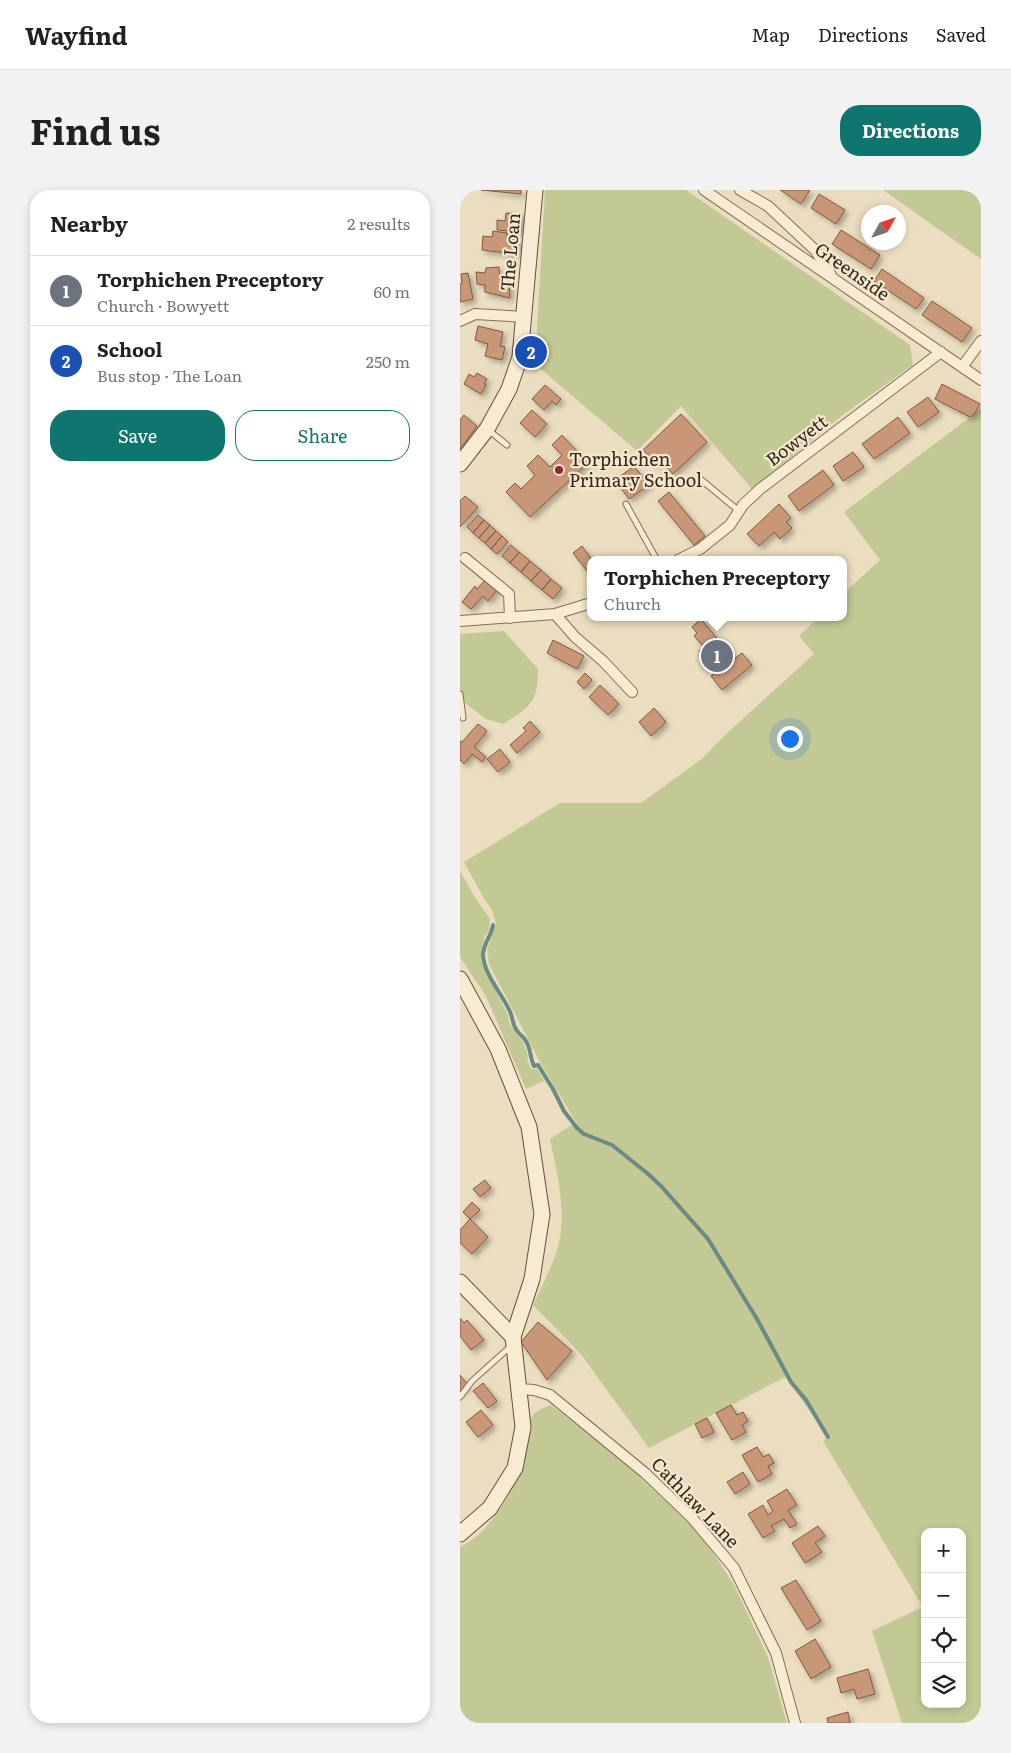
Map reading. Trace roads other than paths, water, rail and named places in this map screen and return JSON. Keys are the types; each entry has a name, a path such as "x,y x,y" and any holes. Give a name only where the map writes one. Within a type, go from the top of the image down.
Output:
{"main road":[{"name":"The Loan","path":"460,464 487,429 509,389 520,357 535,190"},
{"path":"460,979 498,1049 529,1127 542,1214 532,1279 513,1340 523,1427 515,1468 490,1508 460,1534"},
{"path":"460,1282 513,1340"}],"street":[{"name":"Greenside","path":"704,190 981,380"},
{"path":"740,190 768,206 815,250 834,279"},
{"name":"The Loan","path":"460,321 475,314 524,317"},
{"path":"962,367 981,341"},
{"name":"Bowyett","path":"686,556 700,549 730,525 739,511 760,489 941,352"},
{"path":"465,558 510,594 510,618"},
{"path":"460,621 555,614 587,603"},
{"path":"555,614 575,637 632,692"},
{"name":"Cathlaw Lane","path":"519,1389 534,1390 550,1395 645,1473 692,1518 734,1568 776,1653 795,1723"}],"lane":[{"path":"487,429 507,445"},
{"path":"699,478 739,511"},
{"path":"626,504 655,556"},
{"path":"460,694 463,718"},
{"path":"460,1397 472,1380 513,1340"}],"waterway":[{"path":"493,925 483,954 486,969 508,1007 515,1028 528,1044 534,1066 538,1065 564,1111 577,1128 584,1134 612,1145 647,1173 708,1239 757,1319 791,1382 806,1400 828,1437"}],"place":[{"name":"School","path":"531,352"},
{"name":"Torphichen Primary School","path":"559,470"},
{"name":"Torphichen Preceptory","path":"717,656"}]}
